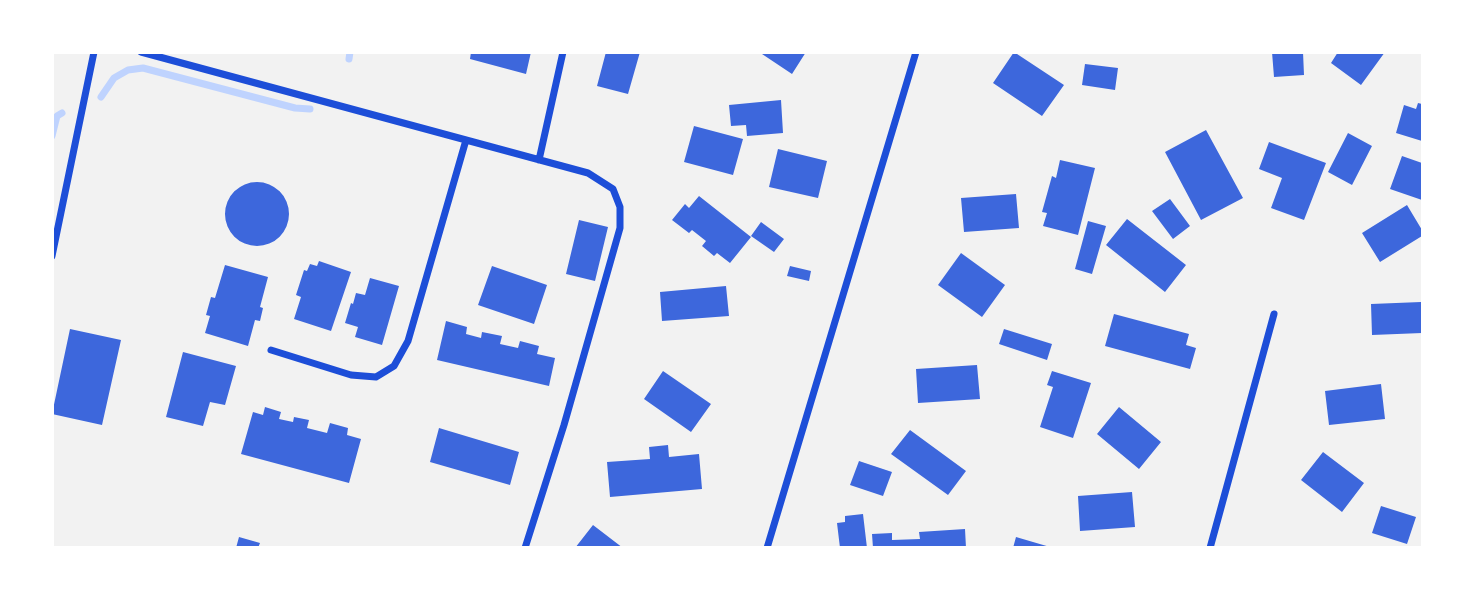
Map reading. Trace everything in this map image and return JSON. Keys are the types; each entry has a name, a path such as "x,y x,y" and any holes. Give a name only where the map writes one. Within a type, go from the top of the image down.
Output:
{"street":[{"path":"52,256 94,52"},
{"path":"141,52 587,173 613,189 620,207 620,228 564,425 525,548"},
{"path":"539,160 564,52"},
{"path":"767,548 916,52"},
{"path":"271,350 351,375 376,377 394,366 408,341 466,140"},
{"path":"1210,548 1274,314"}],"building":[{"path":"471,52 531,52 526,74 470,59"},
{"path":"606,52 640,52 628,94 597,86"},
{"path":"759,52 806,52 792,74"},
{"path":"1014,52 1064,85 1042,116 993,83"},
{"path":"1272,52 1303,52 1304,75 1274,77"},
{"path":"1338,52 1385,52 1361,85 1331,63"},
{"path":"1085,64 1118,68 1115,90 1082,85"},
{"path":"781,100 783,133 747,136 746,125 731,126 729,105"},
{"path":"1418,103 1422,104 1422,141 1396,133 1404,105 1416,109"},
{"path":"694,126 743,139 733,175 684,162"},
{"path":"1206,130 1243,198 1201,220 1165,152"},
{"path":"1348,133 1372,146 1352,185 1328,172"},
{"path":"1269,142 1326,163 1304,220 1271,208 1282,178 1259,169"},
{"path":"778,149 827,161 818,198 769,187"},
{"path":"1402,156 1422,163 1422,200 1390,189"},
{"path":"1060,160 1095,168 1078,235 1043,226 1047,213 1042,212 1052,176 1056,178"},
{"path":"257,182 269,184 280,191 287,202 287,226 280,237 269,244 257,246 245,244 234,237 227,226 225,214 227,202 234,191 245,184"},
{"path":"1016,194 1019,228 964,232 961,198"},
{"path":"699,196 751,237 730,263 717,253 714,256 702,246 706,241 692,230 689,233 672,220 685,204 689,208"},
{"path":"1170,199 1190,226 1173,239 1152,211"},
{"path":"1407,205 1422,230 1422,236 1380,262 1362,233"},
{"path":"1127,219 1186,265 1165,292 1106,245"},
{"path":"579,220 608,227 595,281 566,274"},
{"path":"1088,221 1106,226 1092,274 1075,269"},
{"path":"761,222 784,239 774,252 751,236"},
{"path":"961,253 1005,285 982,317 938,285"},
{"path":"319,261 351,272 331,331 294,319 301,297 296,295 304,270 307,271 310,264 317,266"},
{"path":"225,265 268,277 260,307 263,308 260,321 255,320 248,346 205,333 210,316 206,315 211,297 215,298"},
{"path":"492,266 547,285 534,324 478,305"},
{"path":"790,266 811,271 809,281 787,276"},
{"path":"370,278 399,286 382,345 355,337 358,327 345,323 356,293 365,295"},
{"path":"726,286 729,316 662,321 660,292"},
{"path":"1421,302 1422,333 1372,335 1371,304"},
{"path":"1114,314 1189,334 1186,345 1196,348 1190,369 1105,346"},
{"path":"446,321 467,327 466,334 481,338 482,332 502,336 500,344 518,348 520,341 539,346 537,354 555,358 549,386 437,360"},
{"path":"70,329 121,340 102,425 52,414"},
{"path":"1004,329 1052,344 1047,360 999,344"},
{"path":"183,352 236,366 225,405 210,402 203,426 166,417"},
{"path":"977,365 980,399 918,403 916,369"},
{"path":"663,371 711,404 691,432 644,399"},
{"path":"1052,371 1091,383 1073,438 1040,427 1053,387 1047,385"},
{"path":"1381,384 1385,419 1329,425 1325,391"},
{"path":"265,407 281,412 279,419 293,422 294,417 309,420 307,428 327,433 330,423 348,428 347,435 361,439 349,483 241,454 253,412 263,415"},
{"path":"1119,407 1161,442 1139,469 1097,434"},
{"path":"439,428 519,452 510,485 430,462"},
{"path":"910,430 966,471 948,495 891,454"},
{"path":"668,445 669,457 699,454 702,489 610,497 607,462 650,459 649,447"},
{"path":"1323,452 1364,483 1342,512 1301,480"},
{"path":"859,461 892,472 883,496 850,485"},
{"path":"1132,492 1135,527 1080,531 1078,496"},
{"path":"1381,506 1416,517 1407,544 1372,533"},
{"path":"863,514 867,548 840,548 837,523 845,522 845,516"},
{"path":"593,525 623,548 575,548"},
{"path":"965,529 966,548 873,548 872,534 892,533 892,540 920,539 919,532"},
{"path":"239,537 260,543 258,548 236,548"},
{"path":"1016,537 1050,547 1050,548 1013,548"}],"waterway":[{"path":"349,59 350,52"},
{"path":"101,97 114,78 128,70 143,68 295,108 310,109"},
{"path":"52,136 57,116 62,113"}]}
